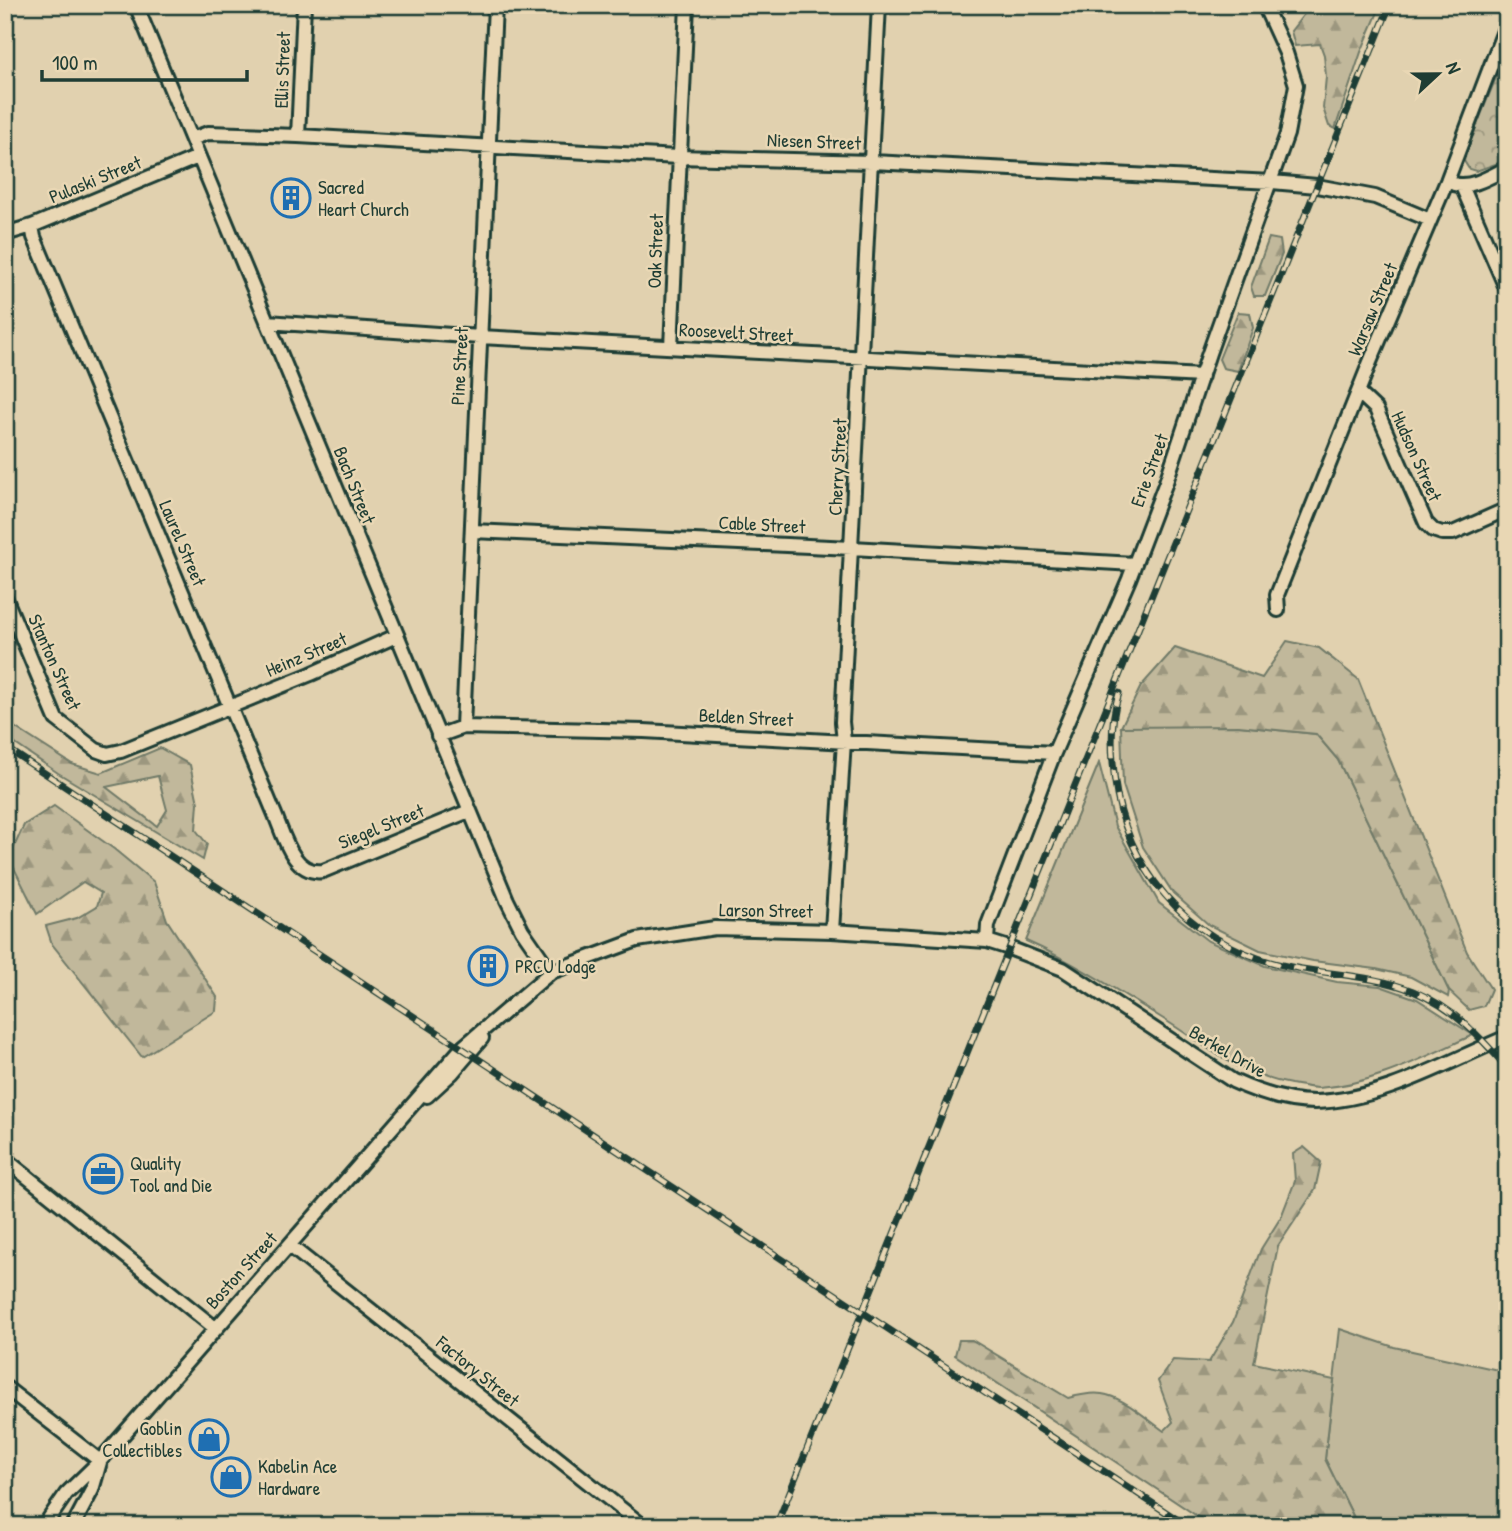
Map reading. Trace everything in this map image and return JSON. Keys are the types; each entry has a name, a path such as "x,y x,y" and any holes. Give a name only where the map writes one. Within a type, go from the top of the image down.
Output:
{"street":[{"name":"Bach Street","path":"136,5 469,811 513,913 551,972"},
{"name":"Ellis Street","path":"298,136 304,5"},
{"name":"Pine Street","path":"463,727 495,5"},
{"name":"Oak Street","path":"671,347 687,5"},
{"name":"Cherry Street","path":"832,931 844,741 842,722 880,5"},
{"name":"Erie Street","path":"986,941 988,925 1054,753 1166,482 1287,134 1296,85 1286,53 1264,5"},
{"name":"Warsaw Street","path":"1278,610 1278,595 1358,392 1447,181 1507,23"},
{"name":"Niesen Street","path":"192,139 208,133 298,136 678,157 872,162 1272,182 1317,186 1375,197 1430,220"},
{"name":"Pulaski Street","path":"5,234 32,226 198,157"},
{"path":"1447,181 1462,186 1483,180 1507,168"},
{"path":"1462,186 1507,290"},
{"name":"Laurel Street","path":"32,226 293,855 306,870"},
{"name":"Roosevelt Street","path":"267,322 480,337 1202,376"},
{"name":"Hudson Street","path":"1358,392 1376,410 1426,523 1433,530 1453,533 1507,509"},
{"name":"Cable Street","path":"472,531 1134,564"},
{"name":"Stanton Street","path":"5,597 56,719 96,750 107,754 121,751 231,707"},
{"name":"Heinz Street","path":"231,707 396,636"},
{"name":"Belden Street","path":"438,736 463,727 641,731 1054,753"},
{"name":"Siegel Street","path":"306,870 323,871 469,811"},
{"name":"Larson Street","path":"551,972 637,940 715,928 832,931 986,941"},
{"name":"Berkel Drive","path":"986,941 1063,969 1233,1081 1258,1092 1283,1098 1314,1102 1373,1093 1507,1037"},
{"name":"Boston Street","path":"44,1526 66,1494 100,1461 413,1106 452,1073 500,1016 551,972"},
{"path":"5,1159 215,1328"},
{"name":"Factory Street","path":"290,1245 643,1526"},
{"path":"5,1387 100,1461"},
{"name":"Boston Street","path":"74,1526 92,1490 100,1461"}],"green space":[{"path":"1311,5 1381,5 1361,52 1335,129 1329,126 1323,108 1326,77 1320,44 1295,46 1291,31"},
{"path":"1507,50 1507,160 1476,171 1469,169 1464,161 1467,150"},
{"path":"1269,238 1280,240 1282,254 1265,296 1254,296 1251,287"},
{"path":"1238,312 1250,313 1253,328 1238,371 1223,368 1219,359"},
{"path":"1287,641 1319,648 1358,679 1467,952 1491,989 1484,1006 1469,1010 1449,991 1338,760 1316,734 1239,726 1121,727 1141,686 1175,648 1262,678"},
{"path":"5,721 72,764 101,773 160,748 190,765 198,803 196,830 207,844 203,860 58,773 5,737","holes":["158,776 167,810 157,826 106,787"]},
{"path":"1239,726 1316,734 1338,760 1449,991 1448,997 1411,977 1260,950 1209,925 1173,893 1143,847 1123,785 1121,727"},
{"path":"1099,763 1115,826 1159,903 1208,941 1265,966 1337,982 1380,986 1417,999 1473,1035 1398,1069 1359,1082 1318,1088 1291,1084 1272,1080 1239,1067 1097,978 1026,941"},
{"path":"54,806 154,882 167,920 217,997 216,1011 142,1057 52,944 46,926 77,918 97,906 101,893 83,882 37,914 9,858 24,825"},
{"path":"1304,1147 1321,1162 1315,1190 1278,1246 1254,1363 1334,1380 1325,1459 1358,1526 1212,1526 955,1355 959,1340 972,1340 1068,1398 1092,1393 1107,1395 1130,1406 1164,1431 1173,1422 1158,1381 1173,1360 1209,1362 1233,1322 1261,1249 1281,1217 1295,1181 1293,1154"},
{"path":"1340,1329 1394,1347 1498,1370 1507,1368 1507,1526 1358,1526 1325,1459"}],"railway":[{"path":"776,1526 1390,5"},
{"path":"1119,693 1112,736 1117,795 1138,856 1155,882 1176,906 1200,927 1227,944 1258,958 1296,968 1375,980 1413,991 1453,1014 1507,1068"},
{"path":"5,747 1187,1526"}],"place":[{"name":"Sacred Heart Church","path":"291,198"},
{"name":"PRCU Lodge","path":"488,966"},
{"name":"Quality Tool and Die","path":"103,1174"},
{"name":"Goblin Collectibles","path":"209,1439"},
{"name":"Kabelin Ace Hardware","path":"231,1477"}]}
